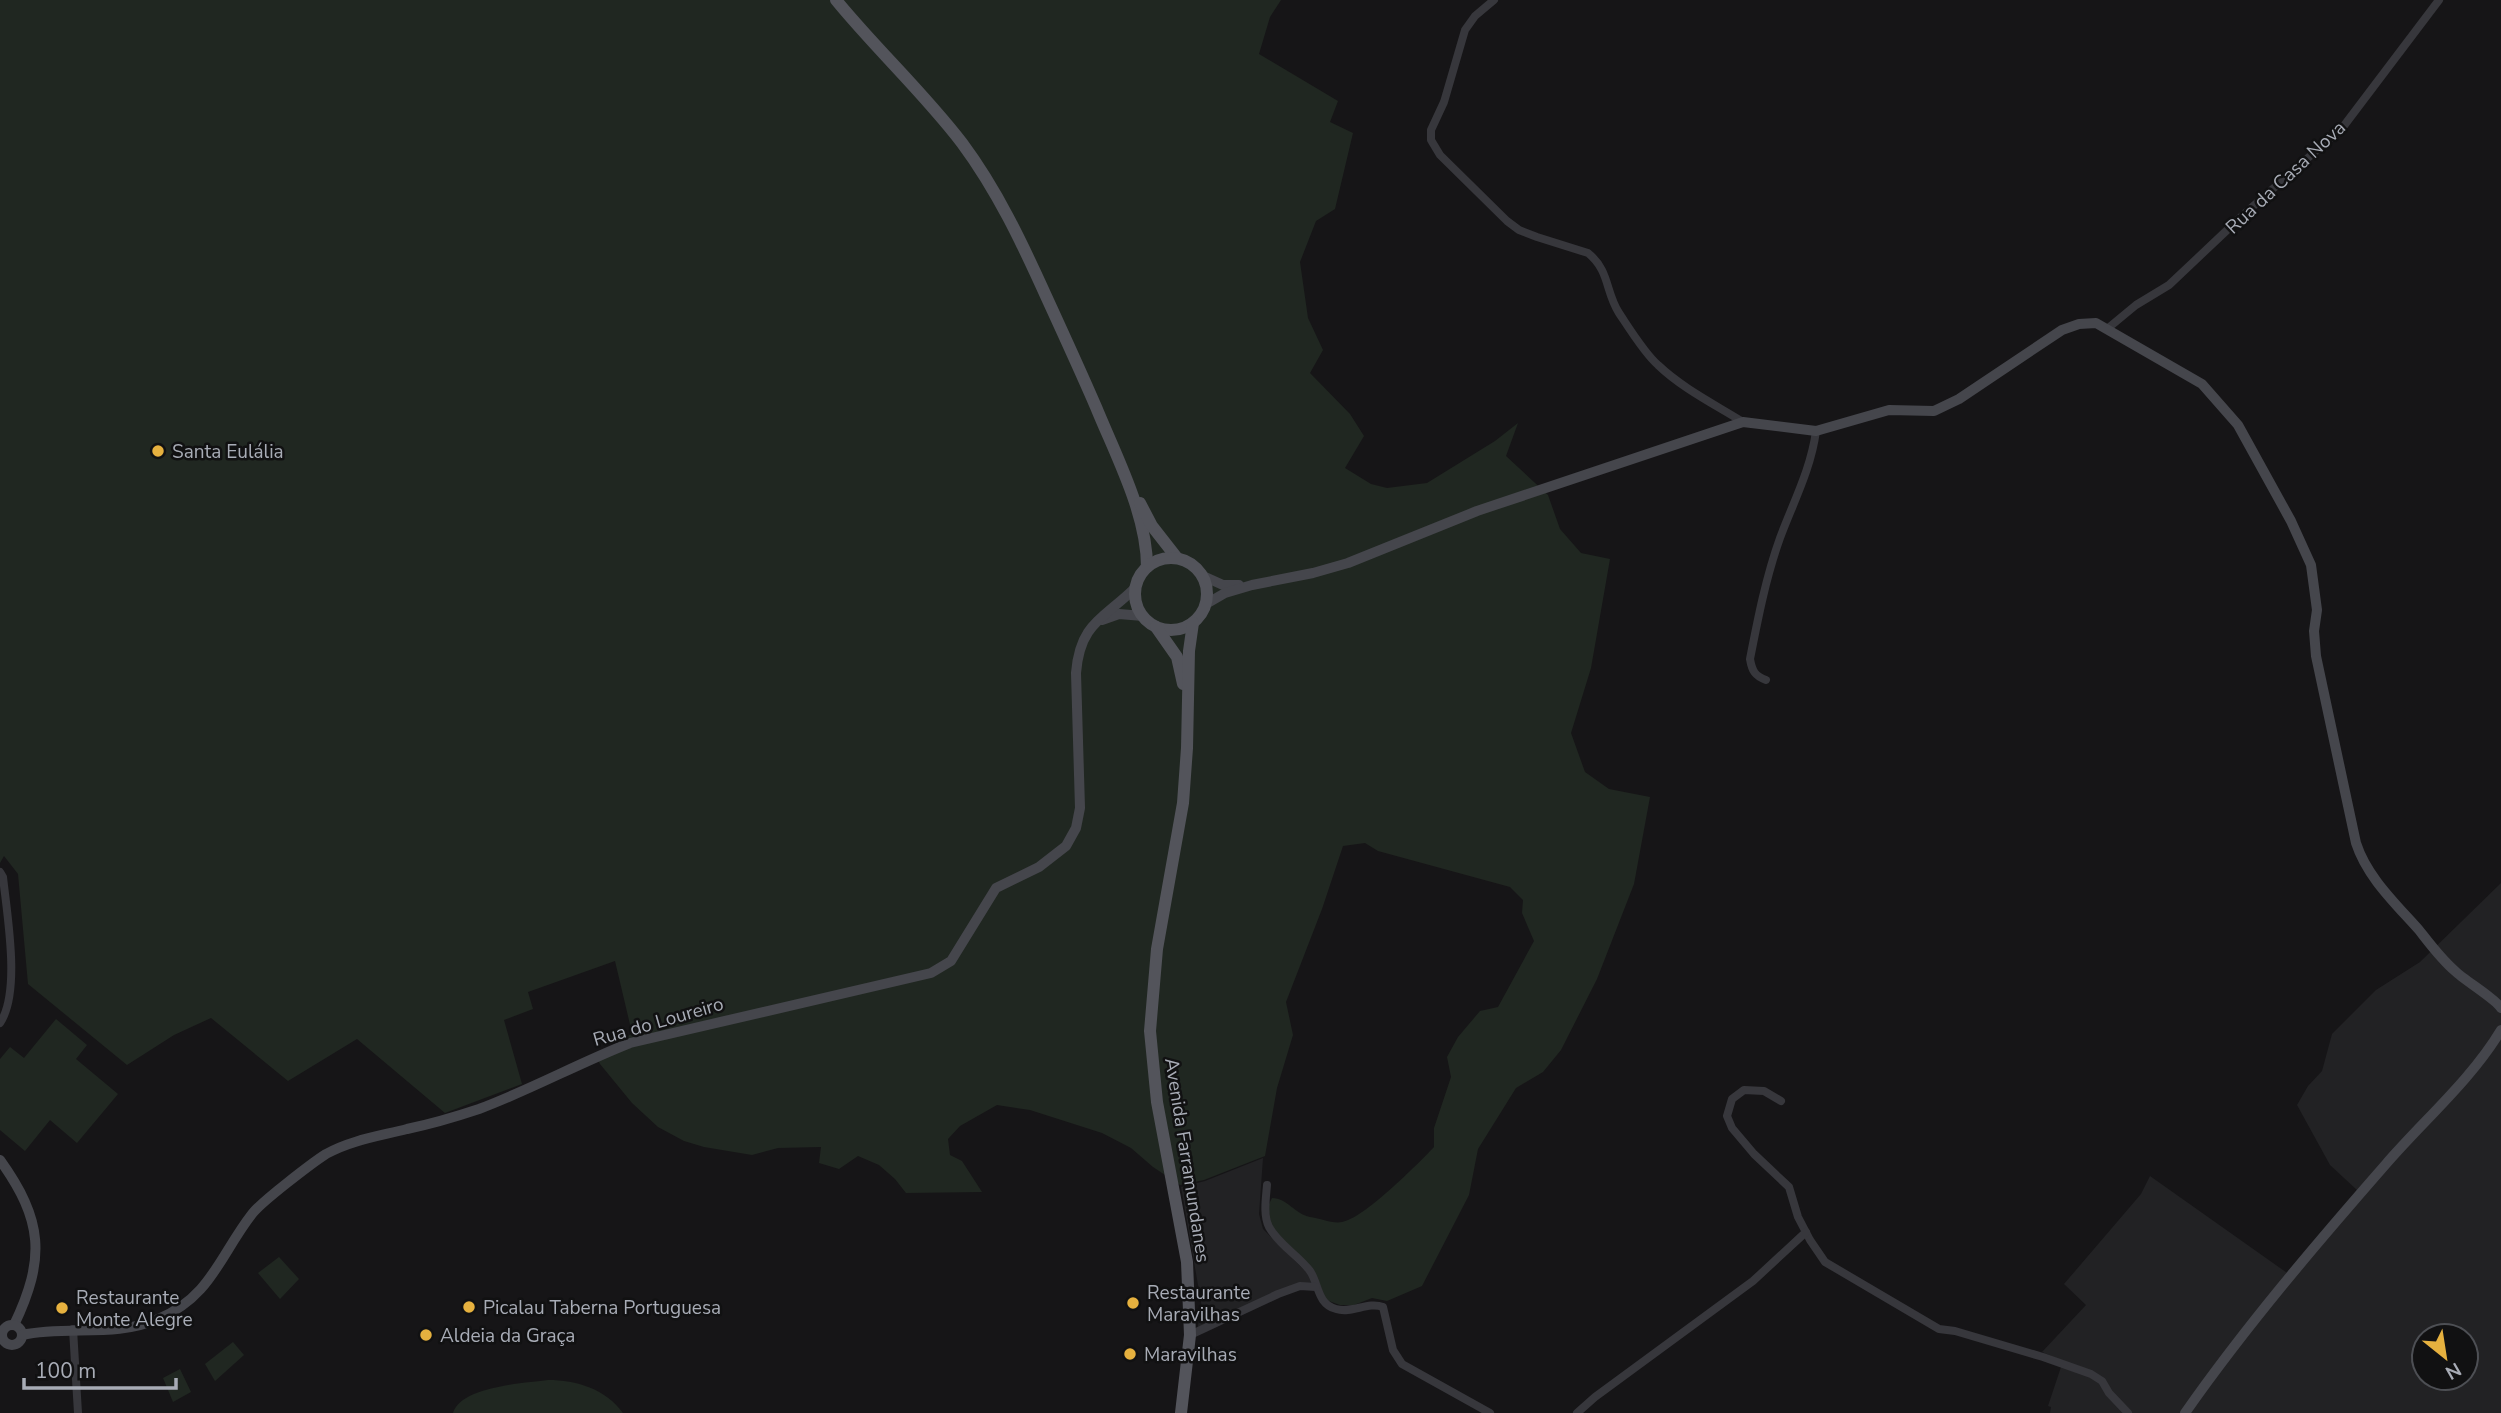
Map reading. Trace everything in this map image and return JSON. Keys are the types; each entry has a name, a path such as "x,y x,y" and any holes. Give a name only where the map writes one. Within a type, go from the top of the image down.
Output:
{"main road":[{"path":"836,0 906,76 962,143 991,186 1021,243 1119,462 1152,526 1177,558"},
{"path":"1119,462 1143,531 1146,568"},
{"path":"1156,627 1175,630 1193,623 1201,615 1206,604 1206,585 1203,576 1187,561 1166,558 1146,568 1139,576 1135,597 1143,616 1156,627 1177,657 1188,705"},
{"path":"1188,705 1189,650 1193,623"},
{"name":"Avenida Farramundanes","path":"1181,1413 1190,1335 1187,1262 1157,1102 1150,1031 1157,949 1183,803 1188,705"}],"street":[{"path":"1494,0 1475,16 1465,30 1444,102 1431,130 1434,148 1519,230 1588,253 1596,259 1614,304 1657,365 1743,422 1816,431 1889,410 1934,411 1959,399 2062,330 2079,324 2096,323 2202,384 2238,425 2291,521 2311,565 2317,610 2314,631 2316,656 2361,858 2374,879 2452,969 2501,1008"},
{"name":"Rua da Casa Nova","path":"2107,329 2136,305 2169,285 2343,127 2439,0"},
{"path":"1206,604 1225,593 1252,585 1294,578 1348,562 1477,511 1743,422"},
{"path":"1766,680 1757,677 1751,669 1749,659 1780,538 1813,451 1816,431"},
{"path":"1203,576 1223,585 1252,585"},
{"name":"Rua do Loureiro","path":"22,1335 43,1331 104,1331 137,1327 178,1309 206,1285 254,1211 326,1154 360,1140 433,1124 479,1109 587,1060 640,1041 931,973 942,968 951,961 996,888 1039,867 1066,846 1076,828 1080,808 1078,653 1098,617 1113,608 1136,587"},
{"path":"1091,627 1105,618 1119,614 1143,616"},
{"path":"0,872 3,877 12,986 9,1005 0,1023"},
{"path":"2185,1413 2219,1364 2387,1162 2464,1079 2501,1030"},
{"path":"1781,1101 1764,1091 1744,1090 1732,1099 1727,1116 1732,1128 1754,1154 1789,1187 1806,1232 1825,1262 1939,1329 1955,1331 2043,1357 2091,1374 2102,1381 2109,1393 2128,1413"},
{"path":"0,1160 17,1183 36,1234 36,1260 29,1291 14,1325"},
{"path":"1267,1185 1265,1210 1269,1227 1279,1241 1311,1272 1322,1301 1336,1309 1354,1310 1375,1304 1383,1307 1393,1350 1402,1364 1490,1413"},
{"path":"1577,1413 1753,1281 1806,1232"},
{"path":"1190,1335 1278,1294 1300,1286 1316,1287"},
{"path":"14,1325 19,1327 22,1335 17,1345 3,1348 1,1331 6,1326 14,1325"},
{"path":"73,1329 78,1413"}],"shaded area":[{"path":"0,0 1281,0 1270,17 1259,54 1338,101 1330,122 1353,133 1335,209 1316,221 1300,262 1308,318 1323,350 1310,373 1350,414 1364,436 1345,468 1371,484 1387,488 1427,483 1495,441 1518,423 1506,456 1548,495 1560,529 1581,553 1610,559 1591,668 1571,733 1585,772 1609,789 1650,797 1634,884 1597,979 1561,1050 1543,1072 1516,1088 1478,1149 1469,1195 1422,1286 1387,1301 1372,1298 1354,1305 1340,1305 1329,1301 1323,1297 1319,1284 1271,1225 1268,1206 1272,1198 1277,1199 1305,1215 1330,1222 1342,1222 1351,1219 1376,1201 1416,1165 1434,1147 1434,1128 1451,1077 1447,1057 1458,1037 1480,1011 1498,1007 1534,941 1522,913 1523,900 1510,887 1378,851 1365,843 1343,846 1286,1002 1293,1035 1277,1088 1265,1156 1204,1180 1180,1185 1131,1148 1102,1133 1030,1110 997,1105 960,1126 948,1139 950,1155 962,1161 982,1192 906,1193 879,1165 858,1156 839,1169 819,1163 821,1147 778,1148 752,1155 684,1141 658,1127 632,1103 598,1060 632,1033 615,961 528,992 533,1009 504,1020 522,1084 445,1113 357,1039 288,1081 211,1018 174,1035 127,1065 28,984 18,874 4,856 0,863"},
{"path":"2501,883 2501,1413 2050,1413 2051,1407 2048,1406 2063,1361 2042,1352 2086,1305 2064,1284 2141,1194 2150,1176 2290,1275 2358,1191 2330,1165 2297,1105 2308,1086 2322,1071 2332,1034 2376,990 2420,962"},
{"path":"56,1019 87,1045 76,1059 118,1094 77,1143 50,1120 25,1151 0,1130 0,1059 10,1047 24,1058"},
{"path":"1263,1158 1259,1214 1263,1229 1309,1275 1314,1285 1300,1284 1196,1334 1202,1308 1181,1187 1205,1181"},
{"path":"279,1257 299,1279 280,1299 258,1273"},
{"path":"233,1342 244,1355 215,1381 205,1364"},
{"path":"180,1369 191,1392 173,1402 163,1378"},
{"path":"548,1380 590,1387 608,1398 623,1413 453,1413 458,1404 481,1391"}],"place":[{"name":"Santa Eulália","path":"158,451"},
{"name":"Restaurante Maravilhas","path":"1133,1303"},
{"name":"Picalau Taberna Portuguesa","path":"469,1307"},
{"name":"Restaurante Monte Alegre","path":"62,1308"},
{"name":"Aldeia da Graça","path":"426,1335"},
{"name":"Maravilhas","path":"1130,1354"}]}
